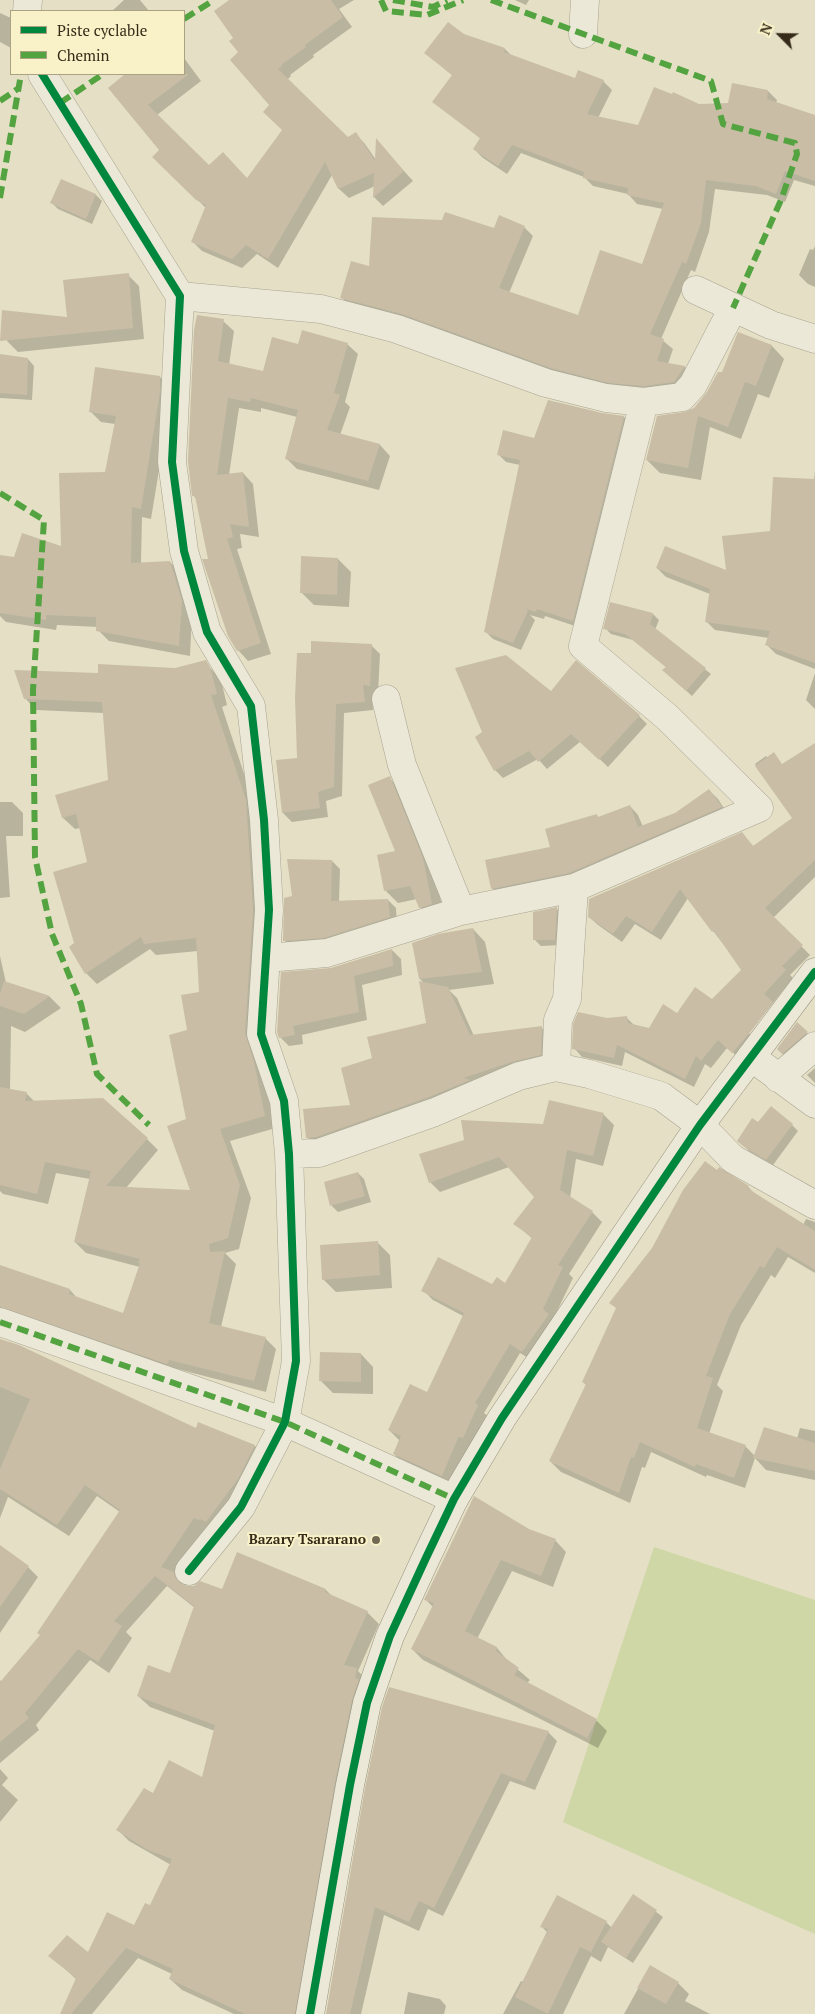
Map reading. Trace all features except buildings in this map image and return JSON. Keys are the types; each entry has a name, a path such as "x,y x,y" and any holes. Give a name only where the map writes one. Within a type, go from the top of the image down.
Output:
{"street":[{"path":"583,34 585,0"},
{"path":"43,75 180,296 172,462 184,551 207,632 251,706 264,820 269,910 262,1034 284,1101 289,1154 296,1361 285,1422 241,1507 189,1571"},
{"path":"696,290 771,325 815,338"},
{"path":"180,296 321,309 397,329 546,383 606,398 644,402 682,397 693,386 733,308"},
{"path":"266,958 328,954 461,911 574,888 760,808 667,717 582,646 644,402"},
{"path":"386,699 402,764 461,911"},
{"path":"556,1068 558,1020 567,999 574,888"},
{"path":"310,2014 348,1794 367,1703 390,1636 454,1499 502,1418 700,1125 815,972"},
{"path":"778,1078 815,1046"},
{"path":"750,1057 815,1104"},
{"path":"289,1154 319,1153 435,1112 519,1076 556,1068 589,1074 661,1096 700,1125 733,1159 815,1205"},
{"path":"0,1322 285,1422 454,1499"}],"green space":[{"path":"654,1547 815,1600 815,1934 563,1822"}],"marked path":[{"path":"185,18 214,0"},
{"path":"381,0 386,11 427,15 463,0"},
{"path":"393,0 433,7 447,0"},
{"path":"491,0 711,81 723,124 795,143 797,154 781,200 733,308"},
{"path":"0,198 21,75"},
{"path":"60,103 102,75"},
{"path":"0,101 19,88"},
{"path":"0,493 44,520 33,690 35,857 52,934 81,1004 97,1074 149,1125"},
{"path":"0,1322 285,1422 454,1499"}],"cycle path":[{"path":"43,75 180,296 172,462 184,551 207,632 251,706 264,820 269,910 261,1034 284,1101 289,1154 296,1361 285,1422 241,1507 189,1571"},
{"path":"310,2014 350,1785 367,1703 390,1636 454,1499 502,1418 700,1125 815,972"}],"place":[{"name":"Bazary Tsararano","path":"376,1540"}]}
